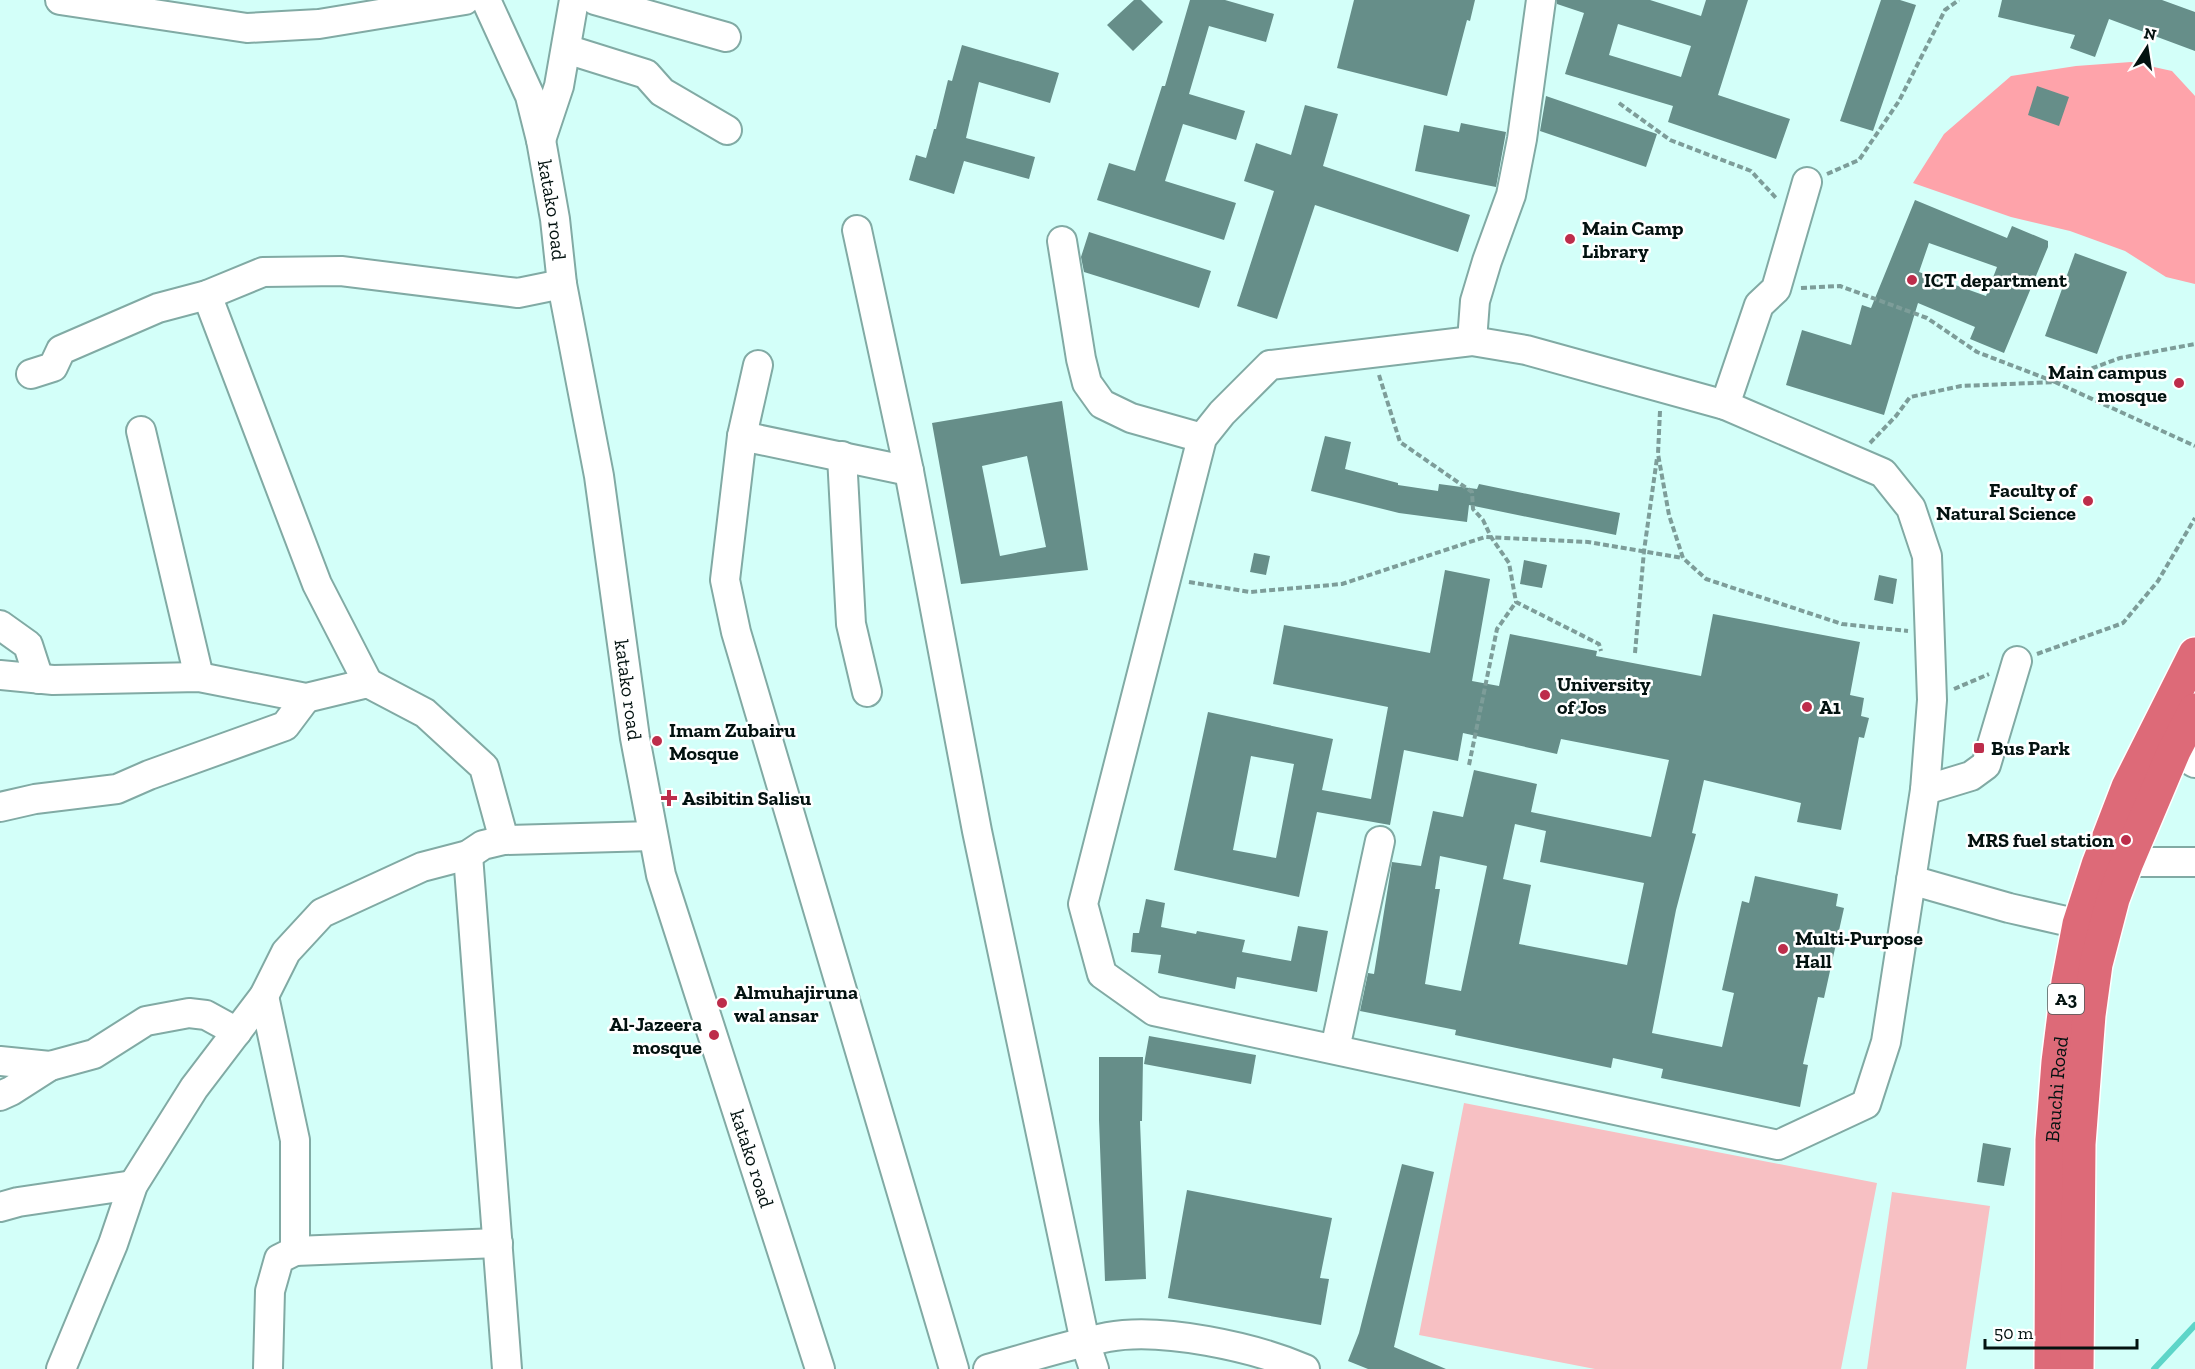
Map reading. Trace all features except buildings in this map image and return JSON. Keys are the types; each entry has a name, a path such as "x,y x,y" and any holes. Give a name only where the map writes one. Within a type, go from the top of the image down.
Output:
{"highway":[{"name":"Bauchi Road","path":"2051,1369 2052,1140 2059,1051 2068,982 2079,924 2128,787 2195,654"},
{"name":"Bauchi Road","path":"2077,1369 2079,1144 2089,1015 2096,964 2127,861 2184,757 2195,710"}],"street":[{"path":"70,1 247,28 319,24 465,0"},
{"name":"katako road","path":"486,0 530,96 541,140 555,219 562,285 599,476 635,738 661,875 820,1369"},
{"path":"541,140 559,86 574,0"},
{"path":"595,0 726,37"},
{"path":"1472,341 1476,301 1487,261 1511,195 1522,139 1541,0"},
{"path":"566,49 646,74 662,92 727,130"},
{"path":"1725,405 1759,305 1776,289 1807,182"},
{"path":"857,230 909,471 977,831 1085,1342 1094,1369"},
{"path":"1062,241 1087,384 1102,404 1131,418 1202,438"},
{"path":"31,374 53,366 61,350 158,308 207,295 262,272 341,271 518,292 562,285"},
{"path":"207,295 317,584 368,682 425,713 483,767 504,840"},
{"path":"1472,341 1526,350 1725,405 1883,473 1911,508 1927,556 1932,700 1924,790 1886,1042 1866,1104 1778,1145 1154,1011 1102,974 1083,904 1202,438 1222,413 1270,365 1472,341"},
{"path":"758,365 742,436 725,580 727,591 736,632 954,1369"},
{"path":"141,431 199,677"},
{"path":"742,436 909,471"},
{"path":"842,456 851,624 867,692"},
{"path":"0,625 28,645 39,679"},
{"path":"1924,790 1971,776 1986,765 2017,661"},
{"path":"0,675 39,679 199,677 306,698 368,682"},
{"path":"0,807 35,799 117,789 149,775 285,726 306,698"},
{"path":"62,1369 133,1185 194,1088 264,996 286,952 322,913 422,867 468,855 483,845 504,840 653,836"},
{"path":"1335,1049 1380,841"},
{"path":"468,855 507,1369"},
{"path":"2127,861 2195,862"},
{"path":"1911,880 2009,908 2079,924"},
{"path":"264,996 295,1140 295,1251"},
{"path":"0,1096 50,1066 94,1054 146,1021 189,1013 206,1016 237,1032"},
{"path":"0,1061 50,1066"},
{"path":"0,1207 18,1202 133,1185"},
{"path":"268,1369 270,1291 279,1259 295,1251 498,1243"},
{"path":"988,1369 1085,1342 1127,1335 1173,1337 1217,1343 1281,1358 1305,1369"}],"path":[{"path":"1807,182 1859,160 1899,101 1945,10 1959,0"},
{"path":"1619,103 1670,140 1751,171 1796,219"},
{"path":"1776,289 1840,286 1927,318 1977,352 2055,382 2195,446"},
{"path":"1853,461 1896,416 1910,397 1961,386 2055,382 2120,358 2195,344"},
{"path":"1372,352 1400,442 1472,492 1473,509 1509,563 1516,602 1497,629 1468,765"},
{"path":"1635,653 1644,551 1658,454 1661,387"},
{"path":"1658,454 1669,515 1683,558 1706,579 1842,624 1929,633"},
{"path":"1932,700 2017,661 2123,624 2158,581 2195,518"},
{"path":"1166,579 1250,591 1342,584 1485,537 1588,542 1683,558"},
{"path":"1516,602 1599,644 1601,651"}],"shaded area":[{"path":"2131,62 2172,71 2195,96 2195,284 2166,277 2125,251 2070,231 2011,217 1913,183 1944,134 2011,76 2076,66"},
{"path":"1464,1103 1877,1183 1841,1369 1595,1369 1419,1335"},
{"path":"1892,1192 1990,1206 1966,1369 1867,1369"}],"waterway":[{"path":"2154,1369 2195,1325"}],"place":[{"name":"Main Camp Library","path":"1570,239"},
{"name":"ICT department","path":"1912,280"},
{"name":"Main campus mosque","path":"2179,383"},
{"name":"Faculty of Natural Science","path":"2088,501"},
{"name":"University of Jos","path":"1545,695"},
{"name":"A1","path":"1807,707"},
{"name":"Imam Zubairu Mosque","path":"657,741"},
{"name":"Bus Park","path":"1979,748"},
{"name":"Asibitin Salisu","path":"669,798"},
{"name":"MRS fuel station","path":"2126,840"},
{"name":"Multi-Purpose Hall","path":"1783,949"},
{"name":"Almuhajiruna wal ansar","path":"722,1003"},
{"name":"Al-Jazeera mosque","path":"714,1035"}]}
